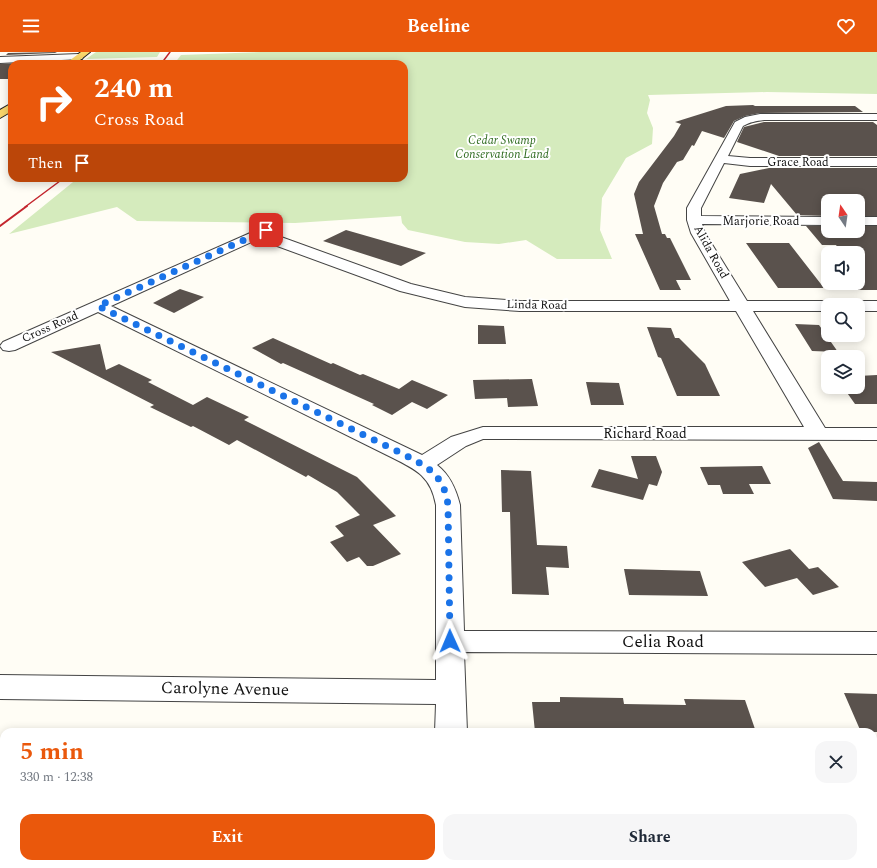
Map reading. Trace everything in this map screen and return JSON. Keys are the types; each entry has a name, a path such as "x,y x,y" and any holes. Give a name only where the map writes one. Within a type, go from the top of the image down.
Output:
{"street":[{"path":"0,60 82,54"},
{"name":"Alida Road","path":"818,434 698,233 694,220 694,208 739,124 749,119 773,117 877,117"},
{"name":"Grace Road","path":"720,159 750,162 877,162"},
{"name":"Marjorie Road","path":"694,220 821,221"},
{"path":"865,221 877,221"},
{"name":"Linda Road","path":"262,232 406,288 465,302 520,306 821,306"},
{"name":"Cross Road","path":"9,346 262,232"},
{"path":"98,306 372,439 423,465 439,479 444,487 446,495 451,728"},
{"path":"865,306 877,306"},
{"name":"Richard Road","path":"423,465 456,442 464,438 483,433 877,434"},
{"name":"Celia Road","path":"450,641 877,643"},
{"name":"Carolyne Avenue","path":"0,687 450,692"}],"green space":[{"path":"96,52 160,52 157,57 86,59"},
{"name":"Cedar Swamp Conservation Land","path":"261,52 877,52 877,94 767,92 648,95 650,100 647,113 653,128 652,144 626,158 602,198 600,230 612,259 557,259 526,240 499,244 465,242 408,230 402,223 401,216 295,223 137,221 117,207 9,234 73,182 408,182 408,60 177,60 181,55"}],"building":[{"path":"57,52 55,53 6,55 8,53"},
{"path":"0,64 8,64 8,79 0,79"},
{"path":"726,106 855,106 863,112 760,113 745,116 734,121 724,138 702,131 694,146 692,145 683,160 677,162 663,183 654,206 662,234 665,234 667,238 670,238 691,280 676,280 681,290 660,290 635,234 643,234 634,194 639,182 674,136 681,124 675,122"},
{"path":"764,122 873,122 877,125 877,156 779,156 737,142 744,127"},
{"path":"769,168 877,168 877,216 865,216 865,194 821,194 821,216 797,215 771,184 764,203 729,198 740,174"},
{"path":"806,226 821,226 821,238 865,238 865,226 877,226 877,290 865,290 865,246 822,245"},
{"path":"346,230 426,253 401,266 323,241"},
{"path":"746,243 789,243 821,284 821,288 778,288"},
{"path":"180,289 204,297 174,313 153,303"},
{"path":"795,324 819,325 821,328 821,342 831,342 837,350 812,351"},
{"path":"478,325 504,326 506,344 478,344"},
{"path":"647,327 671,328 675,338 679,338 705,364 720,396 677,396 661,358 658,357"},
{"path":"273,338 331,364 333,363 360,375 363,374 399,389 412,380 448,395 427,409 412,402 392,415 372,405 374,404 283,363 281,364 252,348"},
{"path":"100,344 106,370 119,364 152,380 148,382 193,405 207,397 249,417 244,420 357,477 396,516 373,525 401,554 373,566 367,566 359,557 347,562 330,542 344,536 335,526 360,515 337,492 308,475 306,477 237,440 229,445 193,426 191,427 150,407 154,405 51,352"},
{"path":"877,375 877,404 855,404 848,394 865,394 865,376"},
{"path":"532,379 538,406 508,407 507,398 475,399 473,380"},
{"path":"586,382 619,383 624,405 591,405"},
{"path":"819,442 843,481 877,482 877,501 833,499 808,448"},
{"path":"631,456 656,456 662,472 657,486 649,484 643,500 591,487 599,469 638,479"},
{"path":"762,466 771,484 749,484 754,494 723,494 720,485 708,485 700,467"},
{"path":"501,470 531,471 537,545 567,546 569,568 546,567 549,595 512,594 510,512 502,512"},
{"path":"790,549 809,569 818,567 839,587 813,595 797,578 765,587 742,562"},
{"path":"624,569 700,571 708,596 629,595"},
{"path":"844,693 877,694 877,728 859,728"},
{"path":"560,697 623,698 624,704 686,705 684,699 745,700 755,728 535,728 532,702 560,702"}],"railway":[{"path":"164,60 170,52"},
{"path":"25,207 59,182"},
{"path":"0,226 27,206"}],"route":[{"path":"266,230 98,306 112,311 401,453 433,472 444,487 448,505 450,641"}]}
